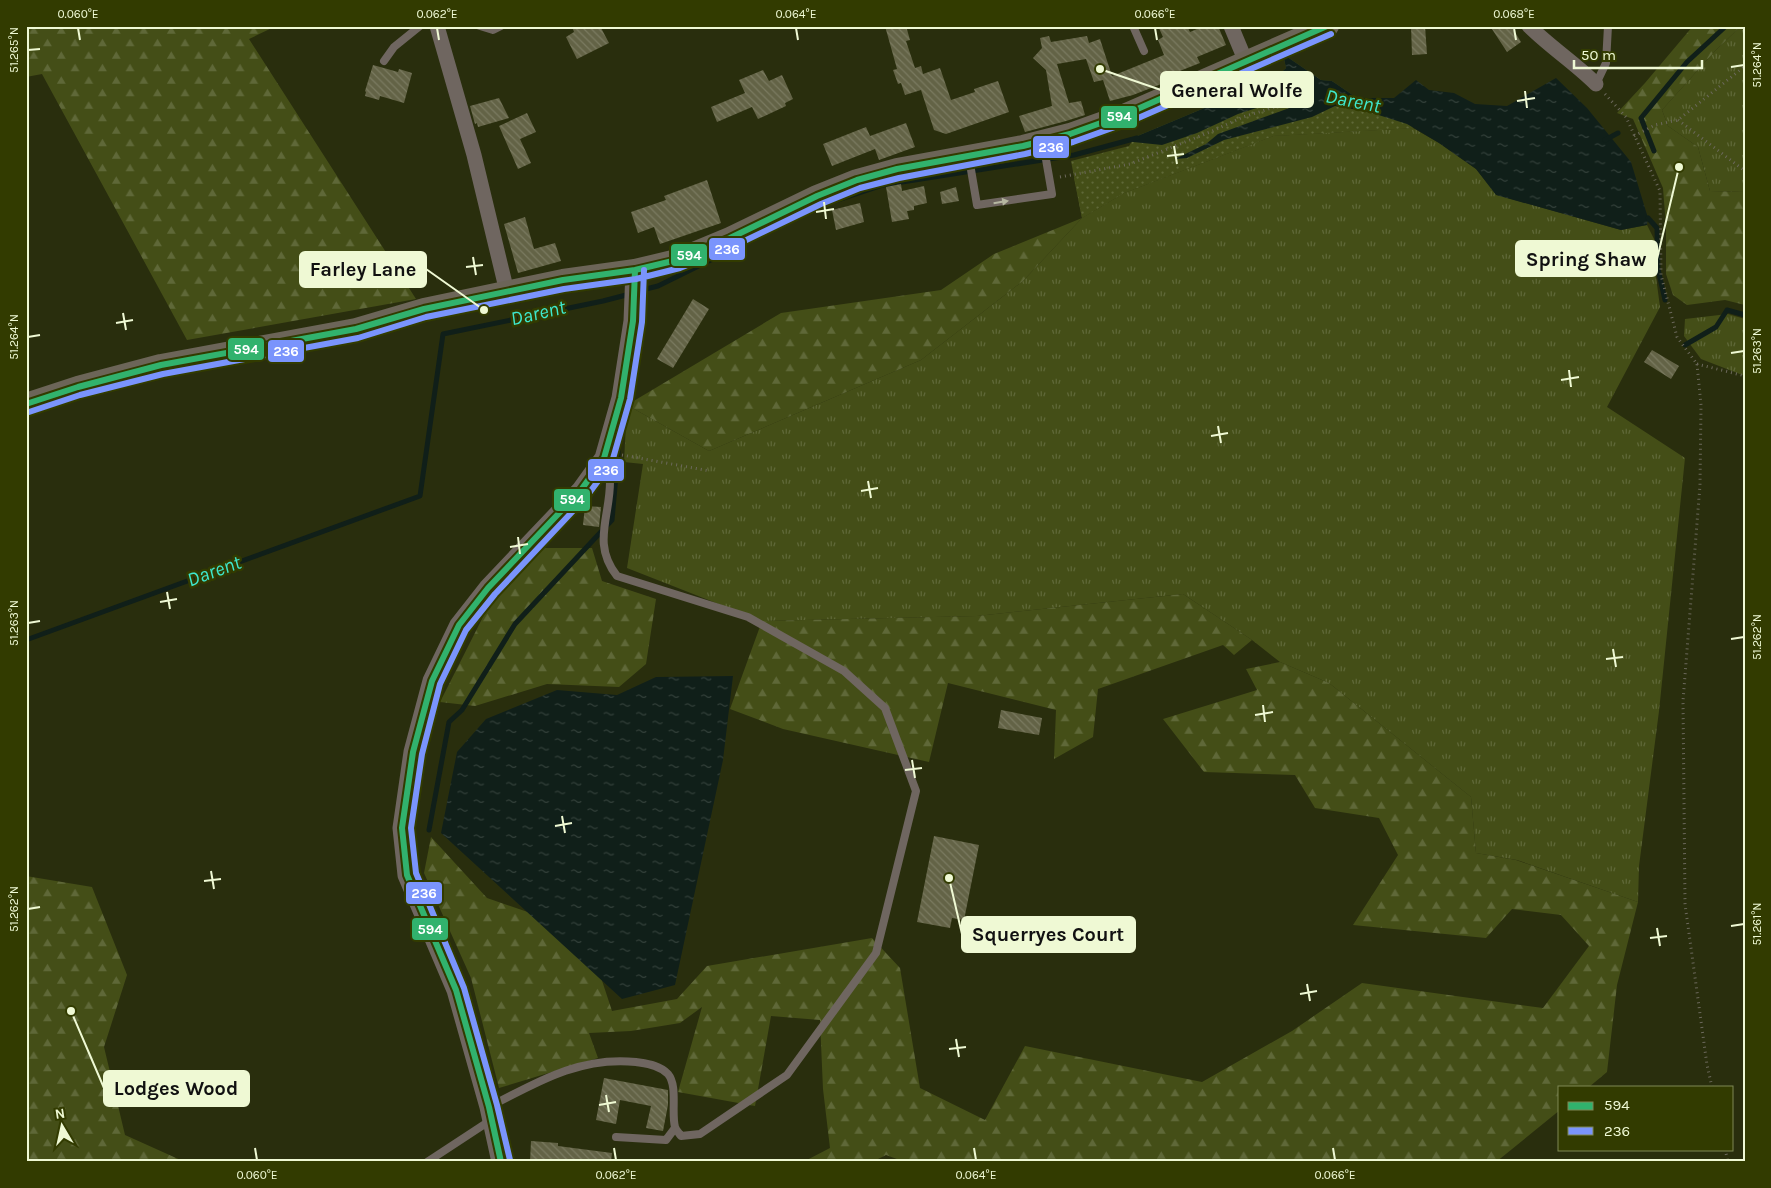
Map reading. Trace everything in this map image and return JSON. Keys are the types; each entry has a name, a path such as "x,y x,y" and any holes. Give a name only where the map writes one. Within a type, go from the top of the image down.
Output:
{"main road":[{"path":"26,404 78,387 161,365 356,329 424,310 563,280 635,275 730,238 817,196 857,180 897,169 969,161 1044,148 1070,134 1126,114 1328,26"}],"street":[{"path":"437,26 474,155 507,292"},
{"path":"1231,26 1246,62"},
{"path":"1529,26 1596,84"},
{"path":"501,1162 490,1114 456,990 408,874 402,828 412,752 432,681 459,625 488,588 581,490 605,455 621,398 633,321 635,275"}],"lane":[{"path":"384,61 394,48 420,26"},
{"path":"480,26 493,30 501,26"},
{"path":"1133,26 1144,51"},
{"path":"1596,84 1606,63 1608,26"},
{"path":"969,161 977,205 1052,194 1044,148"},
{"path":"426,1162 490,1114 559,1072 580,1066 619,1060 654,1064 669,1075 673,1090 675,1128 682,1136 700,1134 787,1075 876,953 916,791 884,708 844,671 748,617 618,576 608,565 603,545 610,478 605,455"},
{"path":"616,1137 666,1140 675,1128"}],"path":[{"path":"1634,136 1655,125 1678,120 1745,66"},
{"path":"1596,84 1626,117 1660,191 1661,275 1677,337 1697,364 1701,404 1700,485 1683,701 1685,904 1707,1065 1712,1086"},
{"path":"1049,175 1130,164 1243,117 1290,102"},
{"path":"1678,120 1745,171"},
{"path":"1697,364 1745,376"},
{"path":"605,455 710,471"}],"green space":[{"path":"26,26 276,26 249,39 416,299 187,340 42,74 26,77"},
{"path":"1693,26 1741,26 1715,51 1662,110 1668,126 1698,147 1710,191 1745,192 1745,305 1725,300 1687,305 1673,295 1666,274 1666,227 1663,188 1633,119 1617,113"},
{"path":"1741,26 1745,26 1745,192 1710,191 1698,147 1668,126 1662,110 1715,51"},
{"path":"1283,54 1321,80 1332,81 1357,98 1394,98 1413,128 1273,136 1124,193 1082,218 1071,161 1129,146 1135,137 1274,79 1286,68"},
{"path":"1407,124 1413,128 1273,136 1124,193 1082,218 1074,178 1224,140"},
{"path":"1413,128 1439,143 1476,169 1497,195 1621,230 1647,225 1656,243 1656,277 1660,307 1607,407 1685,458 1659,711 1639,866 1638,902 1517,860 1476,853 1471,797 1329,683 1280,662 1252,640 1183,594 977,616 762,621 627,568 643,464 624,462 627,405 709,451 921,360 1023,281 1082,218 1124,193 1273,136"},
{"path":"1082,218 1023,281 921,360 709,451 627,405 781,313 941,290 994,254"},
{"path":"1728,314 1745,319 1745,376 1701,359 1684,336 1685,319"},
{"path":"541,548 592,548 602,581 656,599 646,664 619,687 547,684 475,706 440,702 486,611"},
{"path":"1183,594 1252,640 1234,655 1223,645 1098,689 1093,737 1054,759 1056,710 948,683 929,762 783,729 730,709 762,621 977,616"},
{"path":"1280,662 1329,683 1471,797 1476,853 1516,860 1638,902 1617,985 1607,1072 1590,1086 1558,1086 1558,1112 1496,1162 905,1162 886,1155 872,1162 803,1162 830,1148 823,1089 820,1020 771,1016 755,1106 678,1092 702,1007 680,1023 631,1031 589,1033 598,1058 499,1088 471,978 424,873 431,837 487,898 586,932 612,1011 677,999 707,966 872,938 900,968 920,1088 985,1120 1025,1046 1202,1082 1292,1031 1362,983 1543,1008 1589,946 1561,915 1512,909 1486,938 1353,925 1398,855 1379,818 1315,808 1295,775 1204,772 1163,719 1257,690 1246,669"},
{"path":"26,876 92,887 127,975 104,1047 125,1135 185,1162 26,1162"}],"water":[{"path":"1283,54 1321,80 1332,81 1357,98 1394,98 1416,80 1429,90 1454,93 1475,104 1507,106 1556,78 1587,108 1631,162 1648,218 1647,225 1621,230 1496,195 1476,169 1439,143 1407,124 1369,112 1335,106 1312,117 1224,140 1187,158 1175,159 1206,144 1218,134 1295,106 1302,100 1294,96 1238,114 1197,133 1162,145 1133,142 1132,139 1135,137 1274,79 1286,68"},
{"path":"733,676 723,760 675,985 622,999 441,833 457,752 486,719 557,690 617,695 656,677"}],"building":[{"path":"572,26 600,26 609,43 577,59 566,37 574,32"},
{"path":"885,26 906,26 910,40 906,41 915,68 921,66 923,74 940,68 951,100 975,92 974,89 998,81 1009,112 946,134 934,130 921,90 905,95 901,83 898,84 893,70 897,69"},
{"path":"1158,26 1187,26 1190,32 1204,26 1218,26 1226,45 1197,57 1200,63 1167,76 1169,81 1133,95 1110,101 1103,80 1094,82 1086,59 1057,64 1069,103 1081,101 1085,115 1025,132 1019,116 1052,106 1046,70 1033,58 1042,48 1040,38 1049,36 1051,42 1087,36 1089,43 1100,39 1112,76 1164,55 1158,40 1163,37"},
{"path":"1411,26 1425,26 1427,54 1412,55"},
{"path":"1490,26 1511,26 1521,42 1507,52"},
{"path":"373,65 398,72 399,69 412,73 404,103 380,96 379,100 365,96"},
{"path":"763,70 769,81 782,75 793,99 785,103 786,106 758,119 752,107 717,122 711,107 745,93 739,80"},
{"path":"499,98 509,118 478,127 477,123 475,124 470,106"},
{"path":"527,113 536,132 520,139 531,163 518,169 499,126"},
{"path":"906,123 915,147 879,160 875,149 832,166 823,144 866,127 870,136"},
{"path":"707,180 721,223 660,244 654,227 638,233 631,212 666,200 664,196"},
{"path":"901,184 902,191 924,186 927,203 914,206 914,210 907,211 909,219 892,222 886,187"},
{"path":"956,187 959,201 942,204 940,192"},
{"path":"860,203 864,222 836,230 832,210"},
{"path":"525,217 534,249 555,243 561,261 518,273 504,224"},
{"path":"693,299 709,309 673,368 657,359"},
{"path":"1652,350 1679,366 1671,379 1644,362"},
{"path":"585,506 601,507 599,527 583,525"},
{"path":"1001,710 1042,718 1039,735 998,728"},
{"path":"934,836 979,845 964,920 952,918 950,928 917,922"},
{"path":"604,1078 668,1090 668,1105 663,1131 646,1128 651,1106 620,1100 616,1124 596,1120"},
{"path":"531,1141 558,1143 558,1146 612,1153 611,1162 530,1162"}],"waterway":[{"name":"Darent","path":"1654,151 1641,118 1687,62 1726,26"},
{"name":"Darent","path":"1605,140 1618,133"},
{"name":"Darent","path":"829,203 883,185 1074,155 1137,138"},
{"path":"1648,218 1657,228 1658,269 1665,300"},
{"name":"Darent","path":"638,291 658,286 737,247"},
{"name":"Darent","path":"26,640 420,496 443,334 630,294"},
{"path":"1685,345 1716,327 1727,310 1745,315"},
{"path":"429,830 449,722 462,710 515,624 612,520 620,431"}],"transit line":[{"name":"594","path":"26,404 78,387 161,365 356,329 424,309 563,280 635,270 677,260 730,238 817,196 857,180 897,169 1023,146 1070,134 1126,114 1327,26"},
{"name":"236","path":"29,412 80,395 163,374 358,338 426,317 564,289 636,279 680,268 734,246 821,204 860,188 899,178 1025,154 1073,142 1129,122 1331,34"},
{"name":"594","path":"501,1162 489,1107 456,990 407,875 402,828 413,752 432,681 459,625 488,588 581,490 604,458 621,398 633,321 635,270"},
{"name":"236","path":"510,1160 497,1105 464,988 416,873 411,828 422,754 440,684 466,630 495,594 587,496 612,462 630,399 642,322 644,270"}],"place":[{"name":"General Wolfe","path":"1100,69"},
{"name":"Spring Shaw","path":"1679,167"},
{"name":"Farley Lane","path":"484,310"},
{"name":"Squerryes Court","path":"949,878"},
{"name":"Lodges Wood","path":"71,1011"}]}
